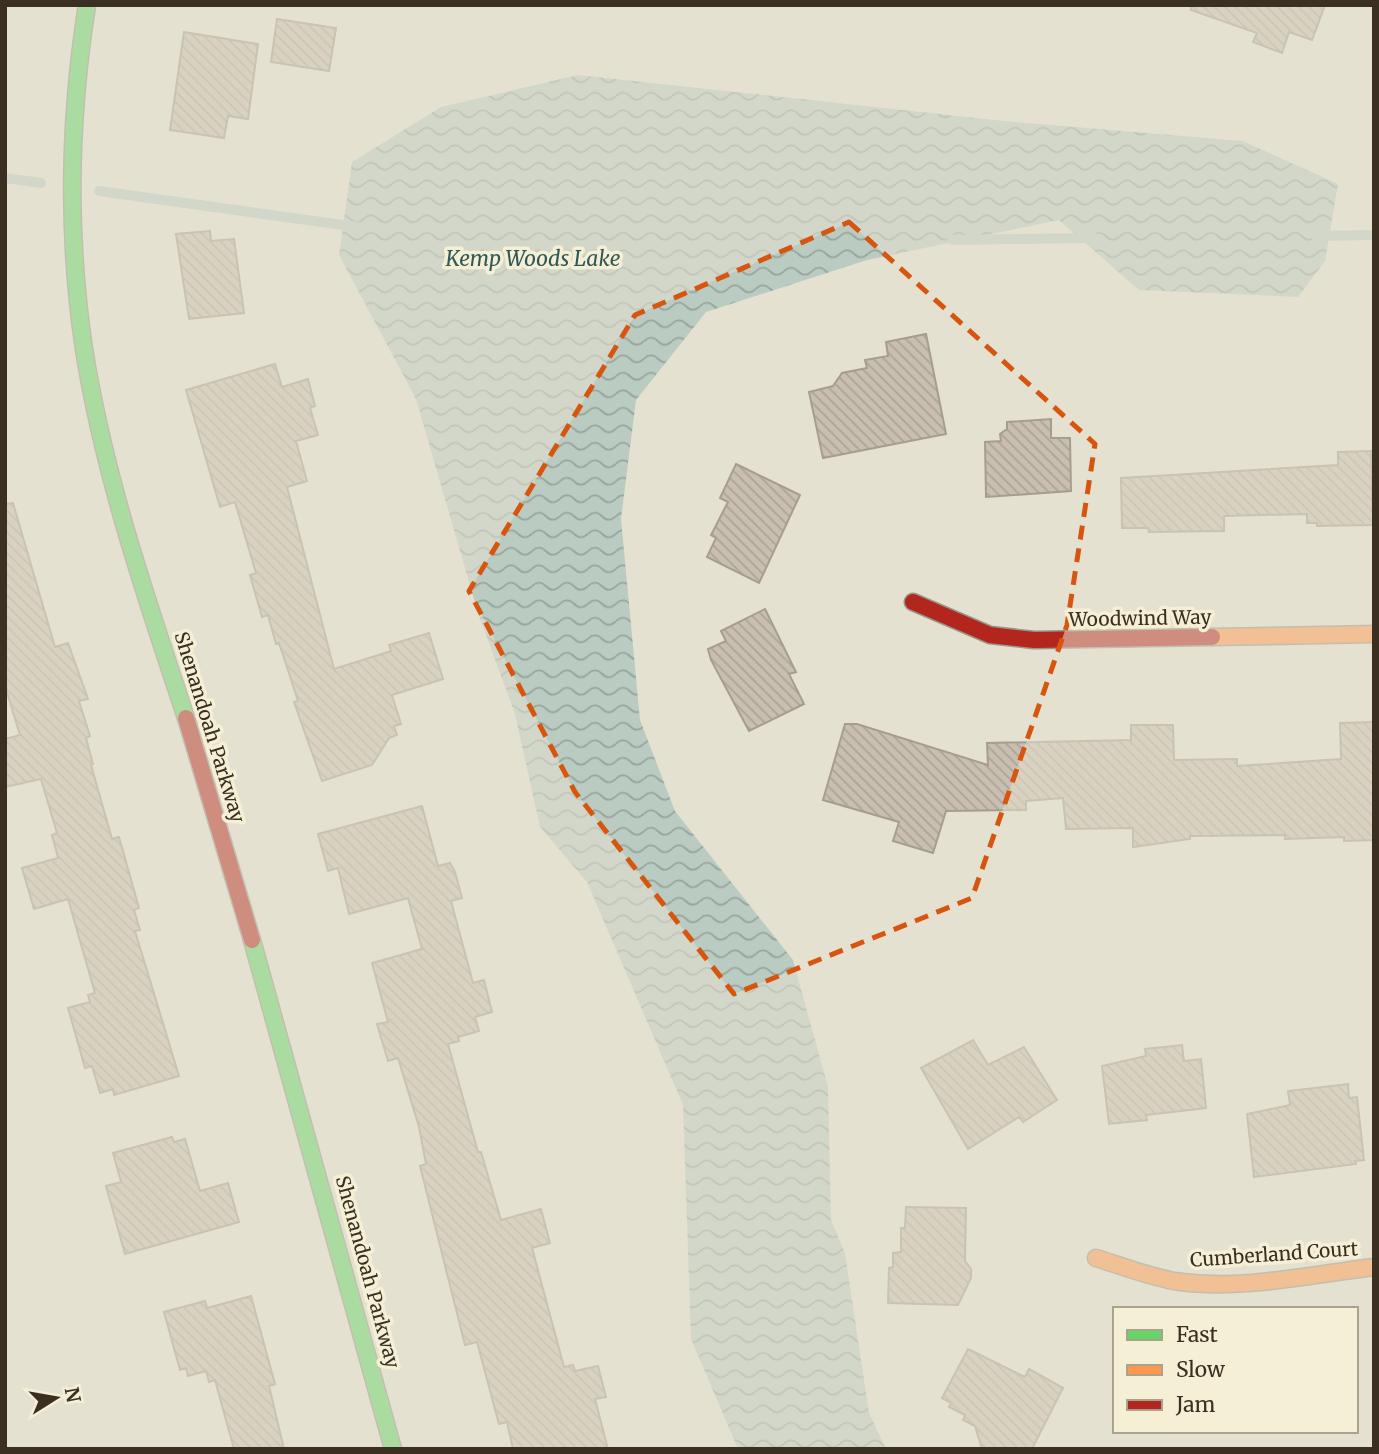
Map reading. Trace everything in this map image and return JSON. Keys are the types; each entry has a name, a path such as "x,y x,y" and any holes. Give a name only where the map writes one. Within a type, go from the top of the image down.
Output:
{"street":[{"name":"Shenandoah Parkway","path":"87,5 78,60 70,177 76,284 89,374 110,467 300,1103 393,1449"},
{"name":"Woodwind Way","path":"914,602 990,635 1034,640 1374,634"},
{"name":"Cumberland Court","path":"1096,1258 1152,1276 1185,1282 1220,1282 1374,1267"}],"highlighted area":[{"path":"849,222 1095,444 1067,625 972,898 734,994 575,792 469,591 635,315"}],"water":[{"name":"Kemp Woods Lake","path":"578,75 1004,121 1243,141 1338,184 1325,261 1298,297 1139,290 1059,220 867,260 706,312 636,400 621,519 640,720 675,811 793,960 828,1087 831,1220 845,1253 869,1413 886,1449 738,1449 691,1339 683,1105 587,882 540,827 515,714 478,613 416,399 339,255 352,162 441,107"}],"building":[{"path":"1191,5 1325,5 1312,40 1289,32 1282,53 1253,42 1257,33 1191,10"},
{"path":"277,19 336,28 329,71 271,62"},
{"path":"184,32 258,44 248,119 228,116 224,138 170,130"},
{"path":"210,231 211,241 234,239 244,313 189,319 176,234"},
{"path":"926,334 946,434 823,458 809,392 833,386 842,373 867,368 865,360 888,356 886,342"},
{"path":"275,364 282,387 308,379 315,406 310,408 318,435 296,441 307,481 287,487 334,669 391,651 389,645 429,633 443,679 392,695 401,724 394,726 397,735 389,738 372,765 322,781 294,702 298,701 279,643 276,644 268,615 262,617 250,575 256,573 235,502 220,507 186,390"},
{"path":"1051,419 1051,438 1070,438 1071,491 986,497 985,442 1001,441 1000,434 1007,429 1007,422"},
{"path":"1371,451 1373,525 1317,526 1317,523 1307,523 1307,514 1224,516 1224,531 1149,532 1148,528 1122,528 1121,478 1338,465 1338,452"},
{"path":"736,464 800,495 759,583 707,557 716,538 711,535 728,502 720,498"},
{"path":"13,503 55,647 68,643 88,699 79,701 90,736 86,738 93,764 91,765 112,839 119,837 139,908 134,910 140,930 135,931 179,1076 114,1095 113,1089 100,1093 92,1066 85,1068 68,1008 90,1002 88,995 95,993 68,899 34,909 22,868 58,858 52,835 57,833 41,779 5,787 5,739 20,735 5,686 5,504"},
{"path":"765,609 796,672 789,674 804,704 749,731 711,660 708,649 726,641 721,631"},
{"path":"1374,722 1374,840 1344,841 1344,837 1285,839 1285,835 1190,836 1190,839 1133,847 1133,828 1066,829 1063,798 1026,801 1026,810 946,811 933,853 893,841 899,822 823,800 845,724 857,724 988,765 987,743 1131,740 1131,725 1173,725 1174,760 1237,759 1237,766 1341,759 1340,723"},
{"path":"422,806 438,866 450,863 455,872 462,898 451,901 473,983 484,980 492,1012 475,1017 479,1031 458,1037 459,1041 448,1044 478,1152 481,1152 501,1220 541,1209 550,1243 532,1248 564,1367 573,1365 575,1371 598,1366 606,1397 595,1399 608,1449 513,1449 507,1422 499,1424 477,1342 465,1345 420,1166 426,1164 419,1127 398,1058 388,1061 377,1024 388,1022 372,963 422,949 408,898 349,914 338,868 328,871 318,834"},
{"path":"973,1040 988,1065 1024,1047 1057,1100 1023,1122 1019,1117 968,1149 921,1068"},
{"path":"1182,1045 1184,1061 1201,1059 1206,1108 1146,1115 1147,1120 1109,1124 1102,1066 1146,1056 1145,1049"},
{"path":"1348,1084 1349,1098 1357,1097 1364,1160 1355,1161 1356,1164 1254,1177 1247,1114 1290,1105 1288,1091"},
{"path":"172,1137 174,1142 185,1139 200,1191 228,1183 239,1222 125,1254 106,1186 121,1182 113,1153"},
{"path":"906,1207 966,1208 965,1261 971,1269 971,1278 958,1305 888,1303 889,1268 893,1267 893,1253 901,1252 901,1228 905,1228"},
{"path":"251,1296 275,1384 269,1386 284,1449 234,1449 215,1380 209,1382 206,1371 188,1376 186,1368 180,1370 164,1312 205,1301 207,1308"},
{"path":"968,1349 1025,1377 1029,1369 1063,1388 1032,1449 982,1449 975,1426 963,1420 965,1415 949,1407 951,1403 942,1398"}],"waterway":[{"path":"5,178 41,183"},
{"path":"99,191 357,227"},
{"path":"1316,236 1374,235"},
{"path":"952,240 1094,238"}],"traffic: fast":[{"path":"87,5 77,91 72,177 75,263 84,349 92,396 115,490 141,582 186,718"},
{"path":"252,940 393,1449"}],"traffic: slow":[{"path":"1212,637 1374,634"},
{"path":"1096,1258 1144,1274 1199,1284 1274,1281 1374,1267"}],"traffic: jam":[{"path":"913,602 990,635 1034,640 1212,637"},
{"path":"186,718 252,940"}]}
